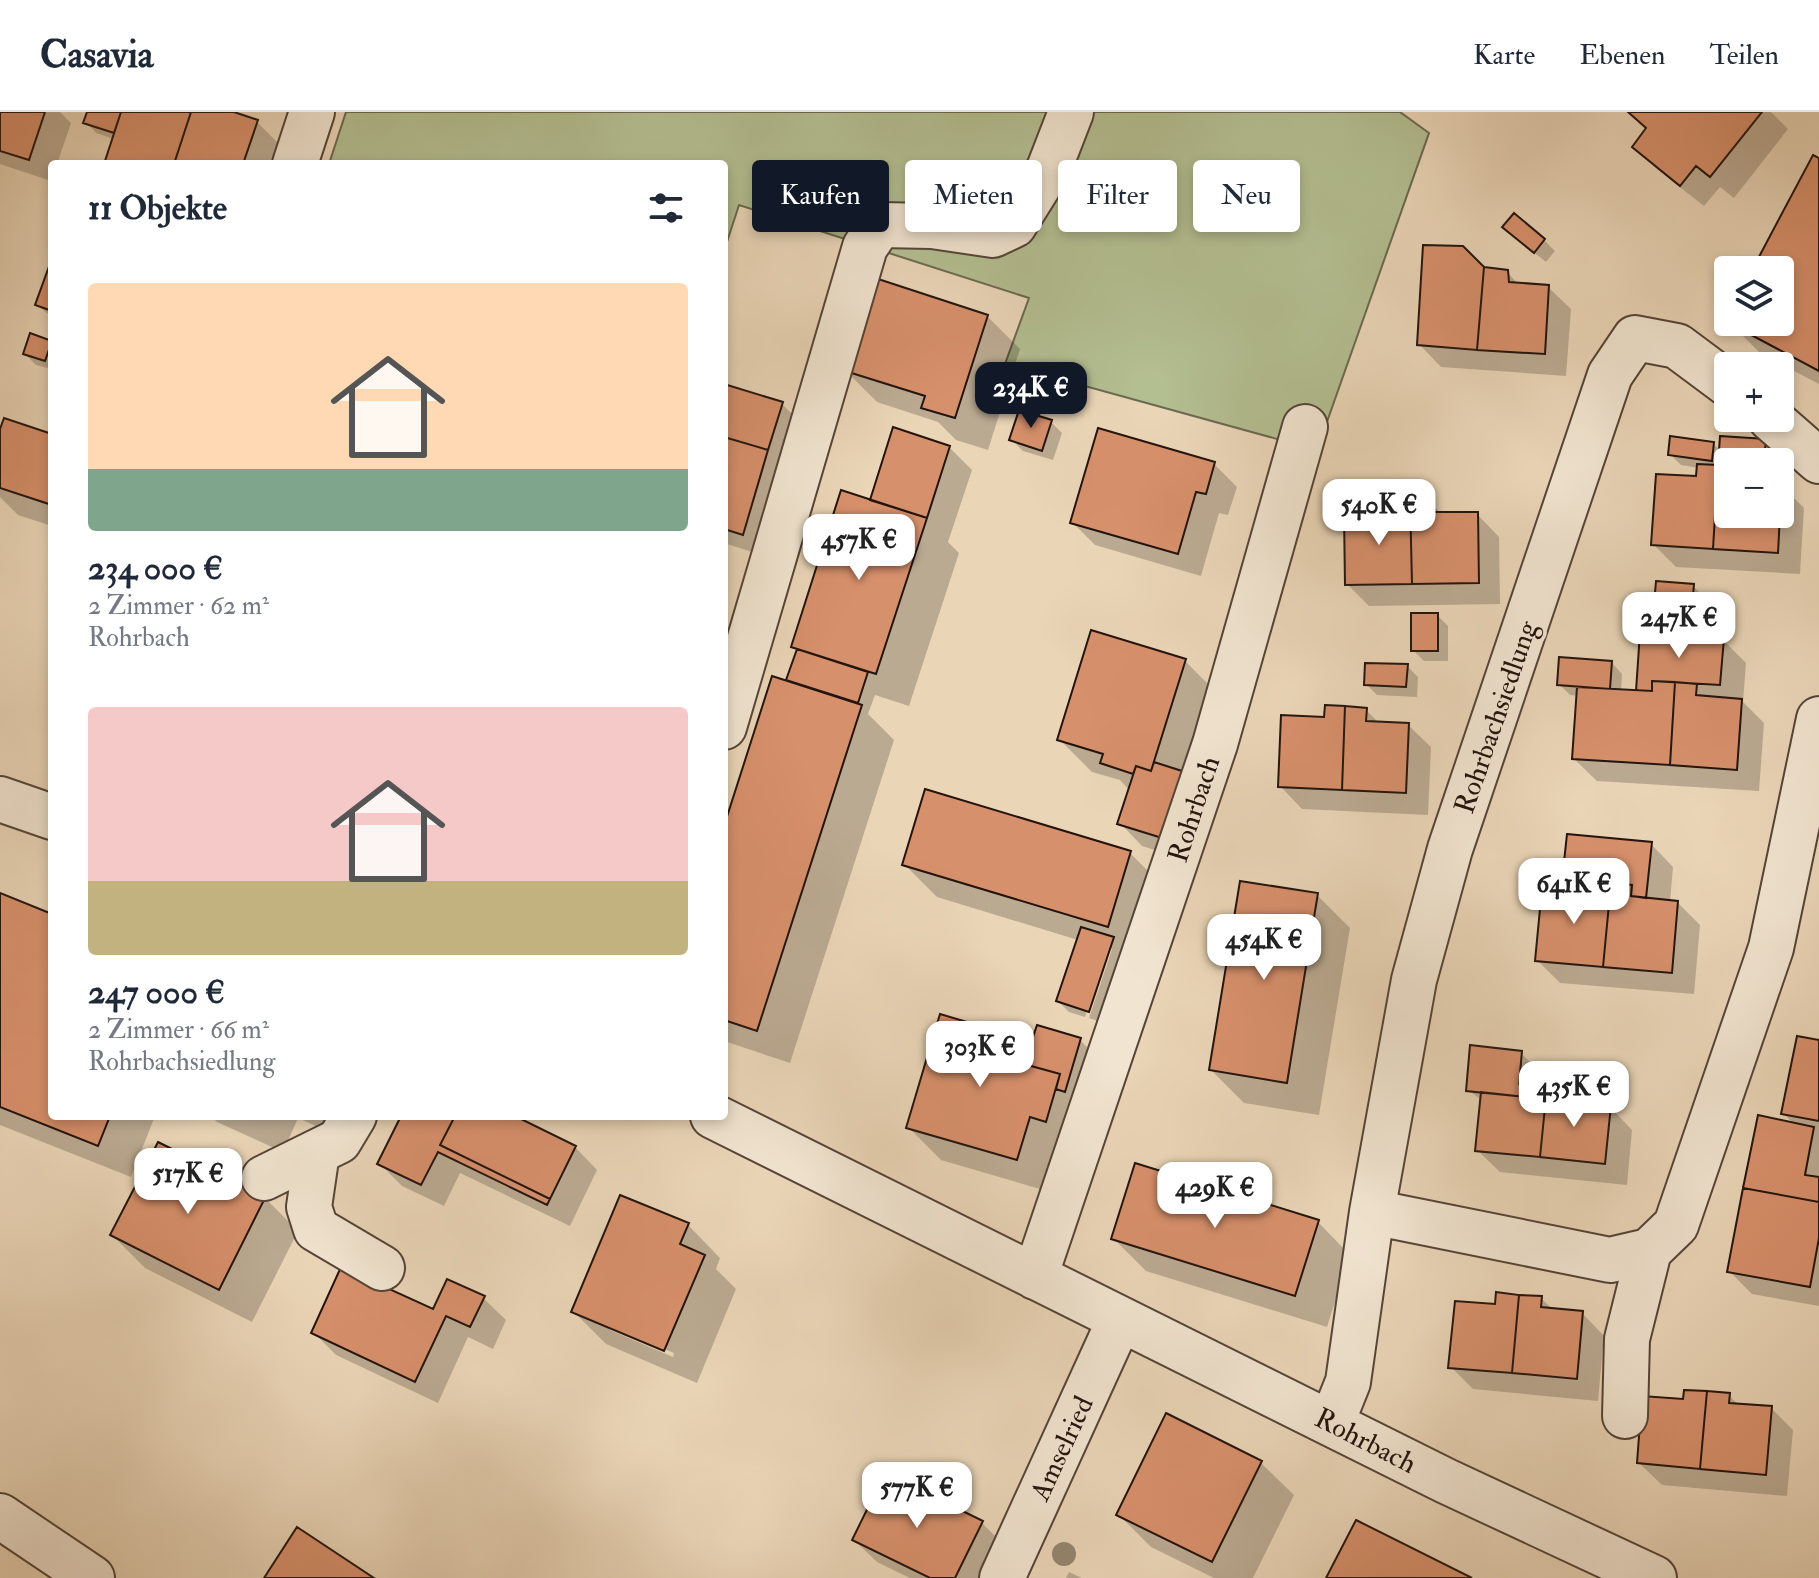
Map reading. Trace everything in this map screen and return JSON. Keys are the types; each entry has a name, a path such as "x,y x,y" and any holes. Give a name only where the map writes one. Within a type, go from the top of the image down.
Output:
{"street":[{"path":"296,160 312,112"},
{"path":"728,713 865,247 880,225 932,226 993,235 1014,225 1049,169 1071,112"},
{"name":"Rohrbachsiedlung","path":"1332,1422 1348,1382 1372,1212 1414,980 1450,849 1610,375 1635,338 1677,346 1714,374"},
{"name":"Rohrbach","path":"1035,1277 1215,744 1305,427"},
{"path":"1786,432 1819,461"},
{"path":"1372,1212 1610,1260 1649,1251 1676,1225 1771,948 1819,719"},
{"path":"0,799 48,816"},
{"path":"264,1178 339,1141 352,1120"},
{"name":"Rohrbach","path":"721,1120 1638,1574"},
{"path":"317,1152 309,1207 316,1229 382,1268"},
{"path":"1625,1416 1627,1339 1649,1251"},
{"name":"Amselried","path":"1002,1578 1120,1319"},
{"path":"0,1516 92,1578"}],"green space":[{"path":"346,112 1400,112 1429,133 1317,450 1005,364 1029,298 823,232 889,232 889,160 752,160 752,209 739,205 728,239 728,160 330,160"}],"building":[{"path":"0,112 45,112 29,160 0,151"},
{"path":"87,112 121,112 114,133 83,123"},
{"path":"121,112 191,112 175,160 105,160"},
{"path":"191,112 234,112 258,120 244,160 175,160"},
{"path":"1628,112 1762,112 1710,177 1696,166 1680,186 1632,147 1646,128"},
{"path":"1813,155 1819,158 1819,371 1794,358 1794,352 1783,352 1753,336 1794,336 1794,256 1759,256"},
{"path":"1514,213 1545,239 1534,253 1502,227"},
{"path":"1423,245 1463,246 1484,267 1477,350 1417,345"},
{"path":"1484,267 1508,270 1509,282 1549,285 1545,354 1477,350"},
{"path":"48,269 48,310 35,305"},
{"path":"872,277 988,315 955,418 921,408 925,396 842,370"},
{"path":"30,333 48,340 45,361 23,354"},
{"path":"728,385 783,402 768,450 728,438"},
{"path":"1019,410 1052,420 1042,451 1009,440"},
{"path":"4,418 48,433 48,504 0,488 0,429"},
{"path":"893,427 950,446 927,518 870,500"},
{"path":"1098,428 1215,462 1206,494 1196,492 1178,554 1070,523"},
{"path":"1670,436 1714,442 1712,461 1668,455"},
{"path":"1720,436 1766,439 1765,448 1719,448"},
{"path":"728,438 768,450 743,535 728,530"},
{"path":"1697,464 1714,465 1713,549 1651,545 1656,474 1696,476"},
{"path":"841,490 927,518 876,674 791,647"},
{"path":"1410,499 1412,584 1345,585 1344,514 1391,514 1390,500"},
{"path":"1410,499 1430,500 1430,512 1478,512 1479,583 1412,584"},
{"path":"1714,528 1779,528 1778,553 1713,549"},
{"path":"1656,581 1694,584 1691,619 1653,616"},
{"path":"1411,613 1438,613 1438,651 1411,651"},
{"path":"1091,630 1186,659 1151,771 1136,766 1133,774 1100,763 1103,754 1057,740"},
{"path":"1640,632 1724,638 1720,685 1652,681 1652,691 1636,691"},
{"path":"797,649 868,672 858,703 786,680"},
{"path":"1559,657 1612,661 1610,689 1557,685"},
{"path":"1365,663 1408,664 1406,687 1364,685"},
{"path":"772,676 862,705 757,1031 728,1021 728,814"},
{"path":"1652,681 1675,682 1670,765 1572,759 1577,687 1652,691"},
{"path":"1675,682 1697,684 1696,695 1742,699 1737,770 1670,765"},
{"path":"1325,705 1345,706 1342,790 1278,787 1281,715 1324,717"},
{"path":"1345,706 1367,708 1366,721 1409,723 1406,793 1342,790"},
{"path":"1154,762 1182,771 1162,838 1117,824 1136,766 1151,771"},
{"path":"925,789 1131,851 1108,927 902,865"},
{"path":"1567,834 1652,842 1646,898 1631,896 1632,885 1590,881 1592,865 1564,862"},
{"path":"1240,881 1318,893 1287,1083 1209,1070"},
{"path":"1588,881 1611,883 1603,967 1535,961 1542,888 1587,892"},
{"path":"1611,883 1632,885 1631,896 1678,901 1672,973 1603,967"},
{"path":"0,893 48,912 48,1120 108,1120 98,1146 0,1107"},
{"path":"1081,927 1114,937 1089,1012 1056,1001"},
{"path":"940,1014 1031,1041 1024,1064 1060,1074 1046,1122 1030,1117 1017,1160 906,1128"},
{"path":"1037,1025 1081,1038 1065,1092 1056,1089 1060,1074 1024,1064"},
{"path":"1797,1036 1819,1040 1819,1121 1781,1114"},
{"path":"1470,1045 1522,1051 1519,1084 1528,1085 1526,1097 1466,1091"},
{"path":"1528,1085 1547,1087 1540,1157 1475,1151 1481,1092 1526,1097"},
{"path":"1547,1087 1569,1089 1568,1100 1611,1105 1605,1164 1540,1157"},
{"path":"1758,1115 1814,1127 1805,1175 1819,1177 1819,1202 1743,1188"},
{"path":"399,1120 453,1120 440,1145 550,1199 547,1205 438,1152 421,1185 377,1164"},
{"path":"453,1120 523,1120 576,1146 550,1199 440,1145"},
{"path":"158,1142 266,1196 219,1290 110,1235"},
{"path":"1135,1163 1319,1220 1295,1296 1111,1239"},
{"path":"1743,1188 1819,1202 1819,1238 1810,1287 1727,1272"},
{"path":"620,1195 689,1223 680,1244 705,1255 664,1351 571,1312"},
{"path":"341,1267 433,1309 447,1279 485,1296 470,1327 446,1316 415,1382 311,1333"},
{"path":"1496,1292 1519,1295 1512,1373 1448,1368 1455,1301 1495,1304"},
{"path":"1519,1295 1542,1296 1541,1307 1583,1311 1577,1379 1512,1373"},
{"path":"1684,1390 1707,1391 1700,1469 1637,1463 1642,1396 1683,1399"},
{"path":"1707,1391 1730,1393 1729,1403 1772,1406 1766,1475 1700,1469"},
{"path":"1166,1413 1262,1461 1212,1562 1116,1515"},
{"path":"885,1473 983,1521 955,1578 930,1578 852,1540"},
{"path":"1356,1520 1472,1578 1326,1578"},
{"path":"297,1527 374,1578 264,1578"}]}
